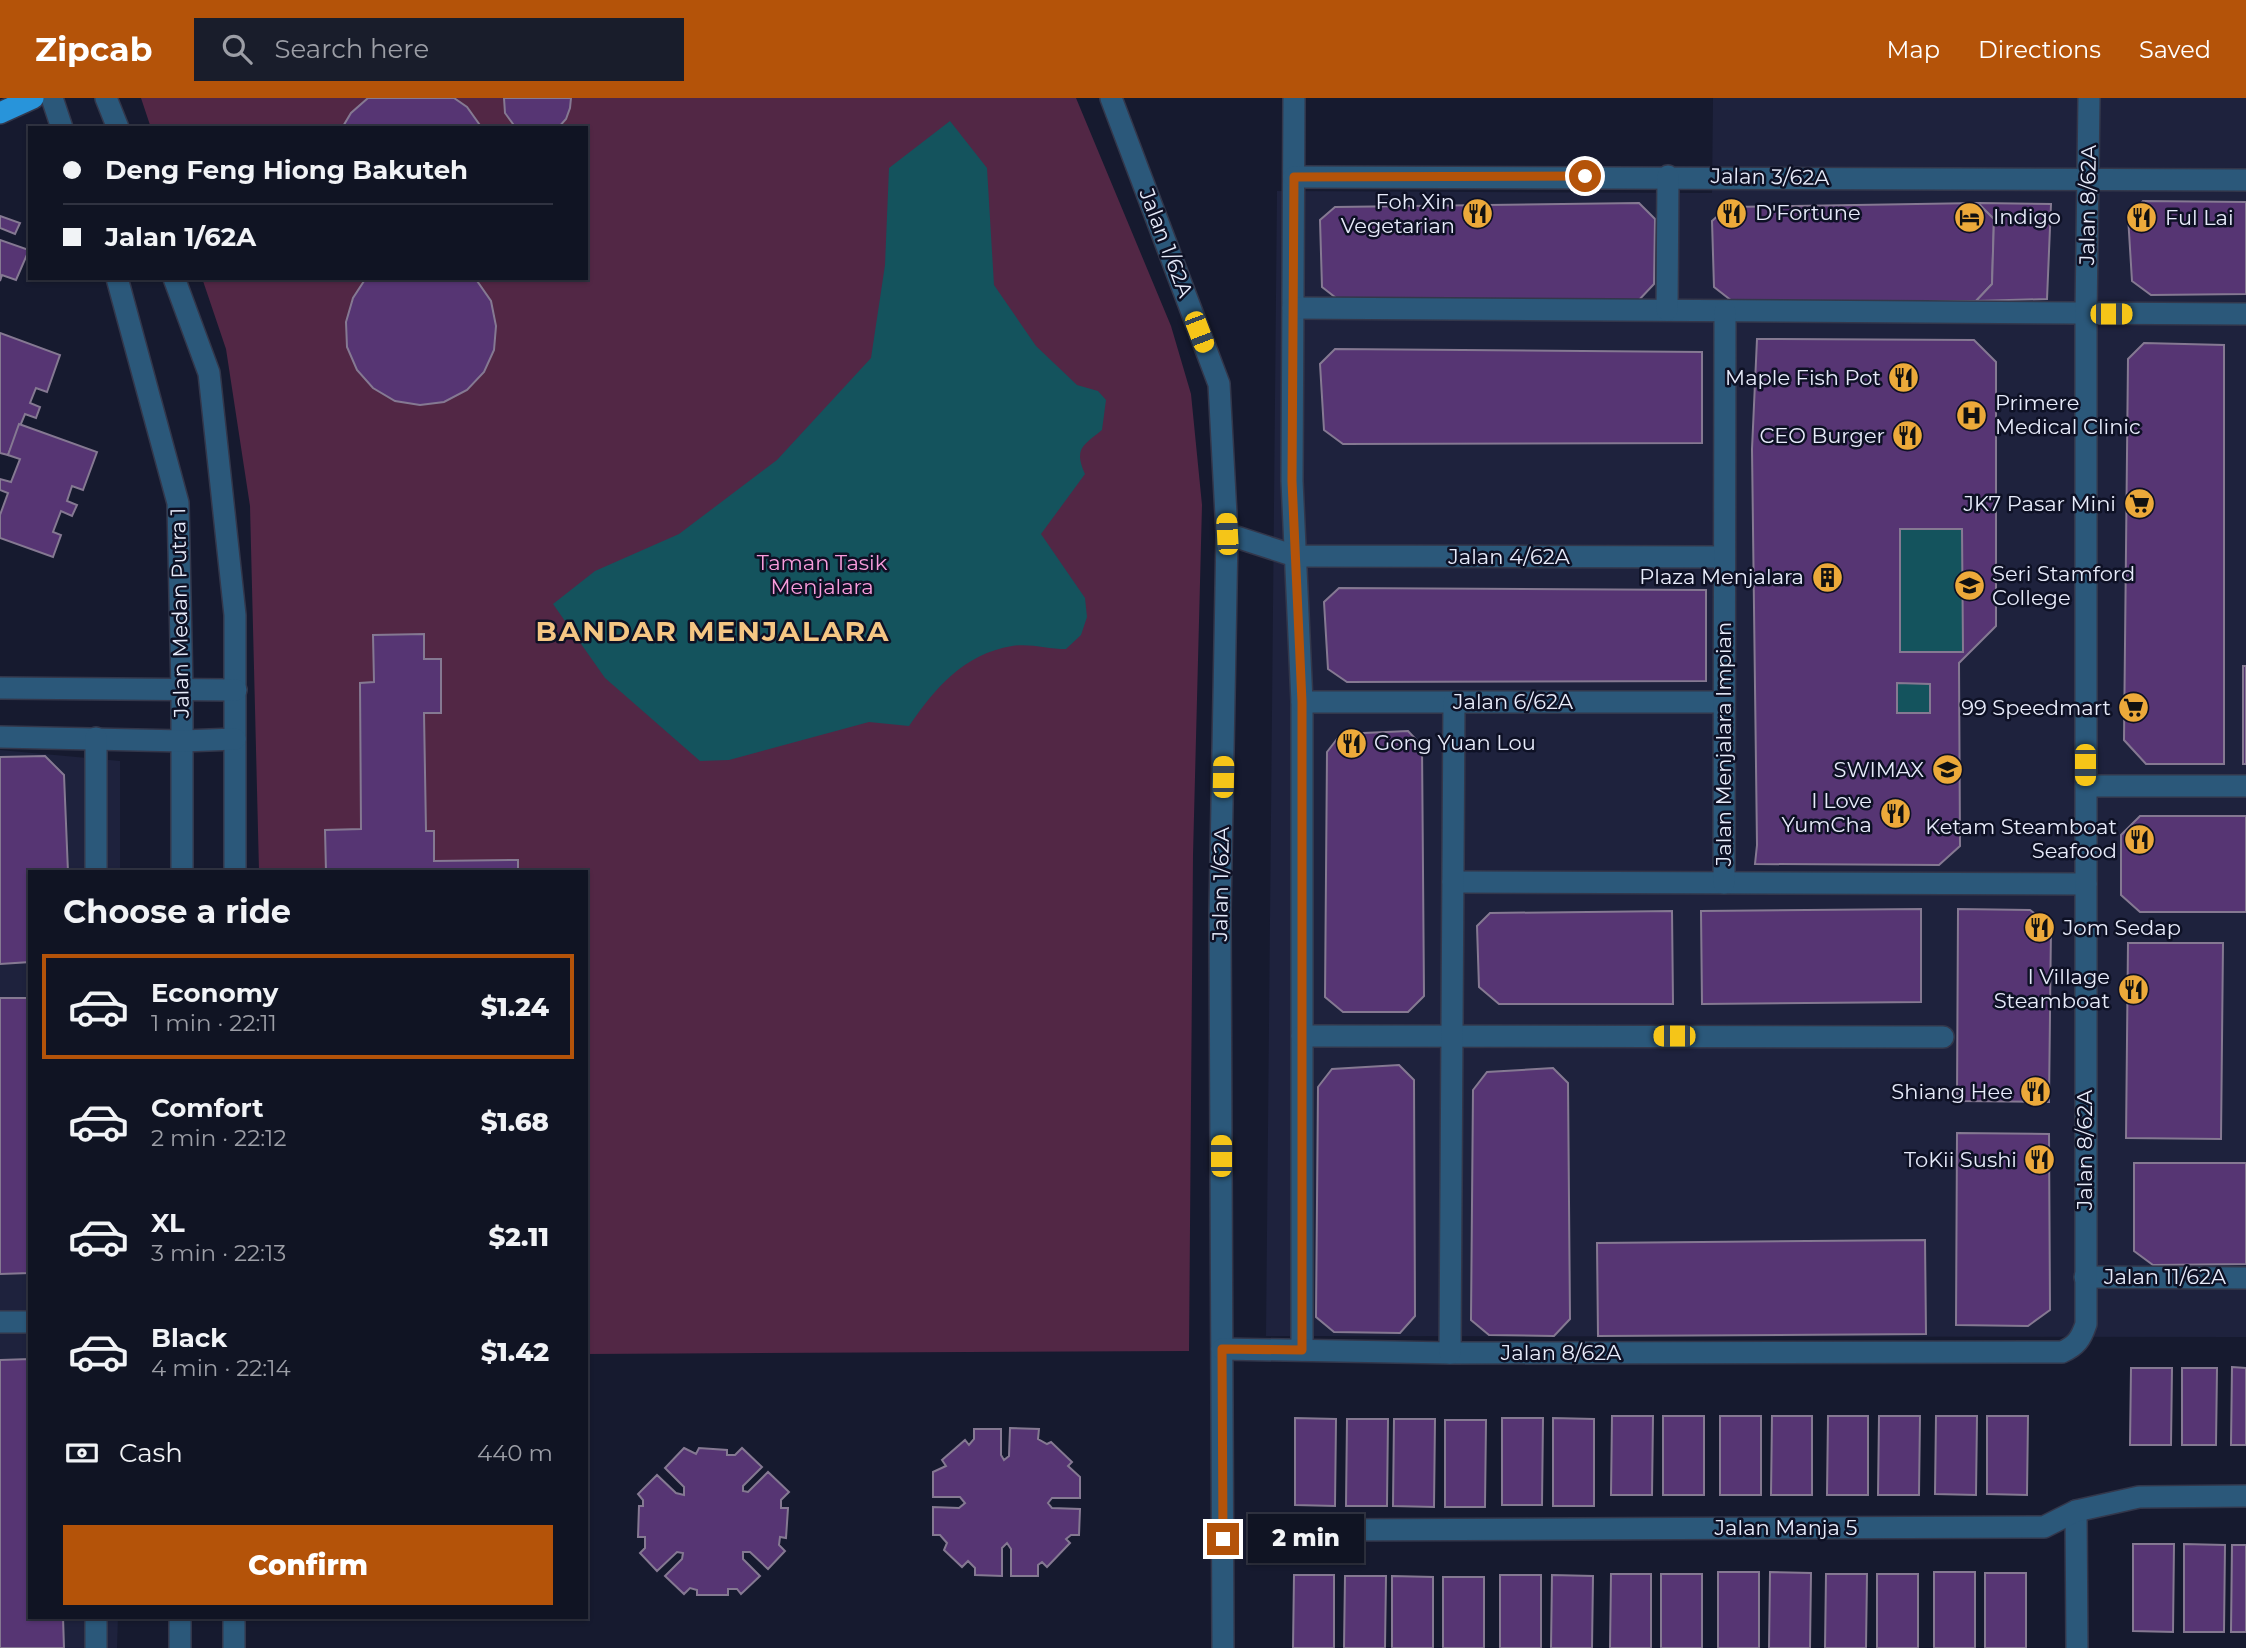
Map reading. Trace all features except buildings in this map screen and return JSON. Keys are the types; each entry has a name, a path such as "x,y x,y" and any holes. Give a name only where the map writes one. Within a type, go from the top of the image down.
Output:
{"main road":[{"path":"0,113 33,98"}],"street":[{"path":"52,98 61,126"},
{"path":"106,98 117,126"},
{"name":"Jalan 1/62A","path":"1111,98 1219,384 1227,534 1220,913 1223,1648"},
{"path":"1294,98 1292,481 1302,702 1302,1350"},
{"name":"Jalan 8/62A","path":"1222,1349 1450,1353 2062,1352 2074,1346 2082,1336 2085,1324 2086,313 2089,98"},
{"path":"1667,310 1668,176"},
{"name":"Jalan 3/62A","path":"1294,177 1668,176 2246,180"},
{"name":"Jalan Medan Putra 1","path":"118,280 178,503 183,741 182,870"},
{"path":"175,280 209,373 235,615 235,870"},
{"path":"1293,308 2246,314"},
{"name":"Jalan Menjalara Impian","path":"1724,883 1725,311"},
{"name":"Jalan 4/62A","path":"1227,534 1295,556 1724,557"},
{"path":"0,688 236,690"},
{"name":"Jalan 6/62A","path":"1302,702 1724,702"},
{"path":"1450,1353 1454,702"},
{"path":"0,737 183,741 235,739"},
{"path":"96,738 96,870"},
{"path":"2085,786 2246,786"},
{"path":"1453,882 2085,884"},
{"path":"1302,1036 1943,1037"},
{"name":"Jalan 11/62A","path":"2085,1277 2246,1278"},
{"path":"0,1321 28,1321"},
{"name":"Jalan Manja 5","path":"1321,1530 2044,1527 2076,1511 2139,1496 2246,1496"},
{"path":"2076,1511 2077,1648"},
{"path":"96,1619 96,1648"},
{"path":"180,1619 180,1648"},
{"path":"234,1619 234,1648"}],"shaded area":[{"path":"1713,98 2246,98 2246,1337 1266,1336 1277,191 1712,193"},
{"path":"950,121 987,168 994,285 1036,346 1077,385 1098,391 1106,400 1102,430 1085,444 1080,453 1085,474 1041,534 1085,598 1087,617 1081,635 1066,649 1019,645 995,650 979,657 940,686 909,726 869,722 729,760 700,761 605,678 553,604 595,571 679,534 777,460 871,358 885,265 889,168"},
{"path":"1900,529 1962,529 1963,652 1900,652"},
{"path":"1897,683 1930,684 1930,713 1897,713"},
{"path":"0,750 120,761 120,870 28,870 28,1619 118,1619 117,1648 0,1648"}],"green space":[{"name":"Taman Tasik Menjalara","path":"141,98 1076,98 1171,326 1191,394 1202,505 1193,855 1189,1351 588,1354 588,870 259,870 250,506 226,349 203,280 588,280 588,126 150,126"}],"place":[{"name":"D'Fortune","path":"1732,213"},
{"name":"Foh Xin Vegetarian","path":"1478,214"},
{"name":"Indigo","path":"1970,217"},
{"name":"Ful Lai","path":"2142,218"},
{"name":"Maple Fish Pot","path":"1904,378"},
{"name":"Primere Medical Clinic","path":"1972,415"},
{"name":"CEO Burger","path":"1908,436"},
{"name":"JK7 Pasar Mini","path":"2139,504"},
{"name":"Plaza Menjalara","path":"1827,577"},
{"name":"Seri Stamford College","path":"1969,586"},
{"name":"99 Speedmart","path":"2134,708"},
{"name":"Gong Yuan Lou","path":"1351,743"},
{"name":"SWIMAX","path":"1947,770"},
{"name":"I Love YumCha","path":"1895,813"},
{"name":"Ketam Steamboat Seafood","path":"2140,839"},
{"name":"Jom Sedap","path":"2040,928"},
{"name":"I Village Steamboat","path":"2133,989"},
{"name":"Shiang Hee","path":"2036,1092"},
{"name":"ToKii Sushi","path":"2040,1160"}],"district":[{"name":"BANDAR MENJALARA","path":"713,631"}],"route":[{"path":"1223,1539 1222,1349 1302,1350 1302,702 1292,481 1294,177 1585,176"}]}
